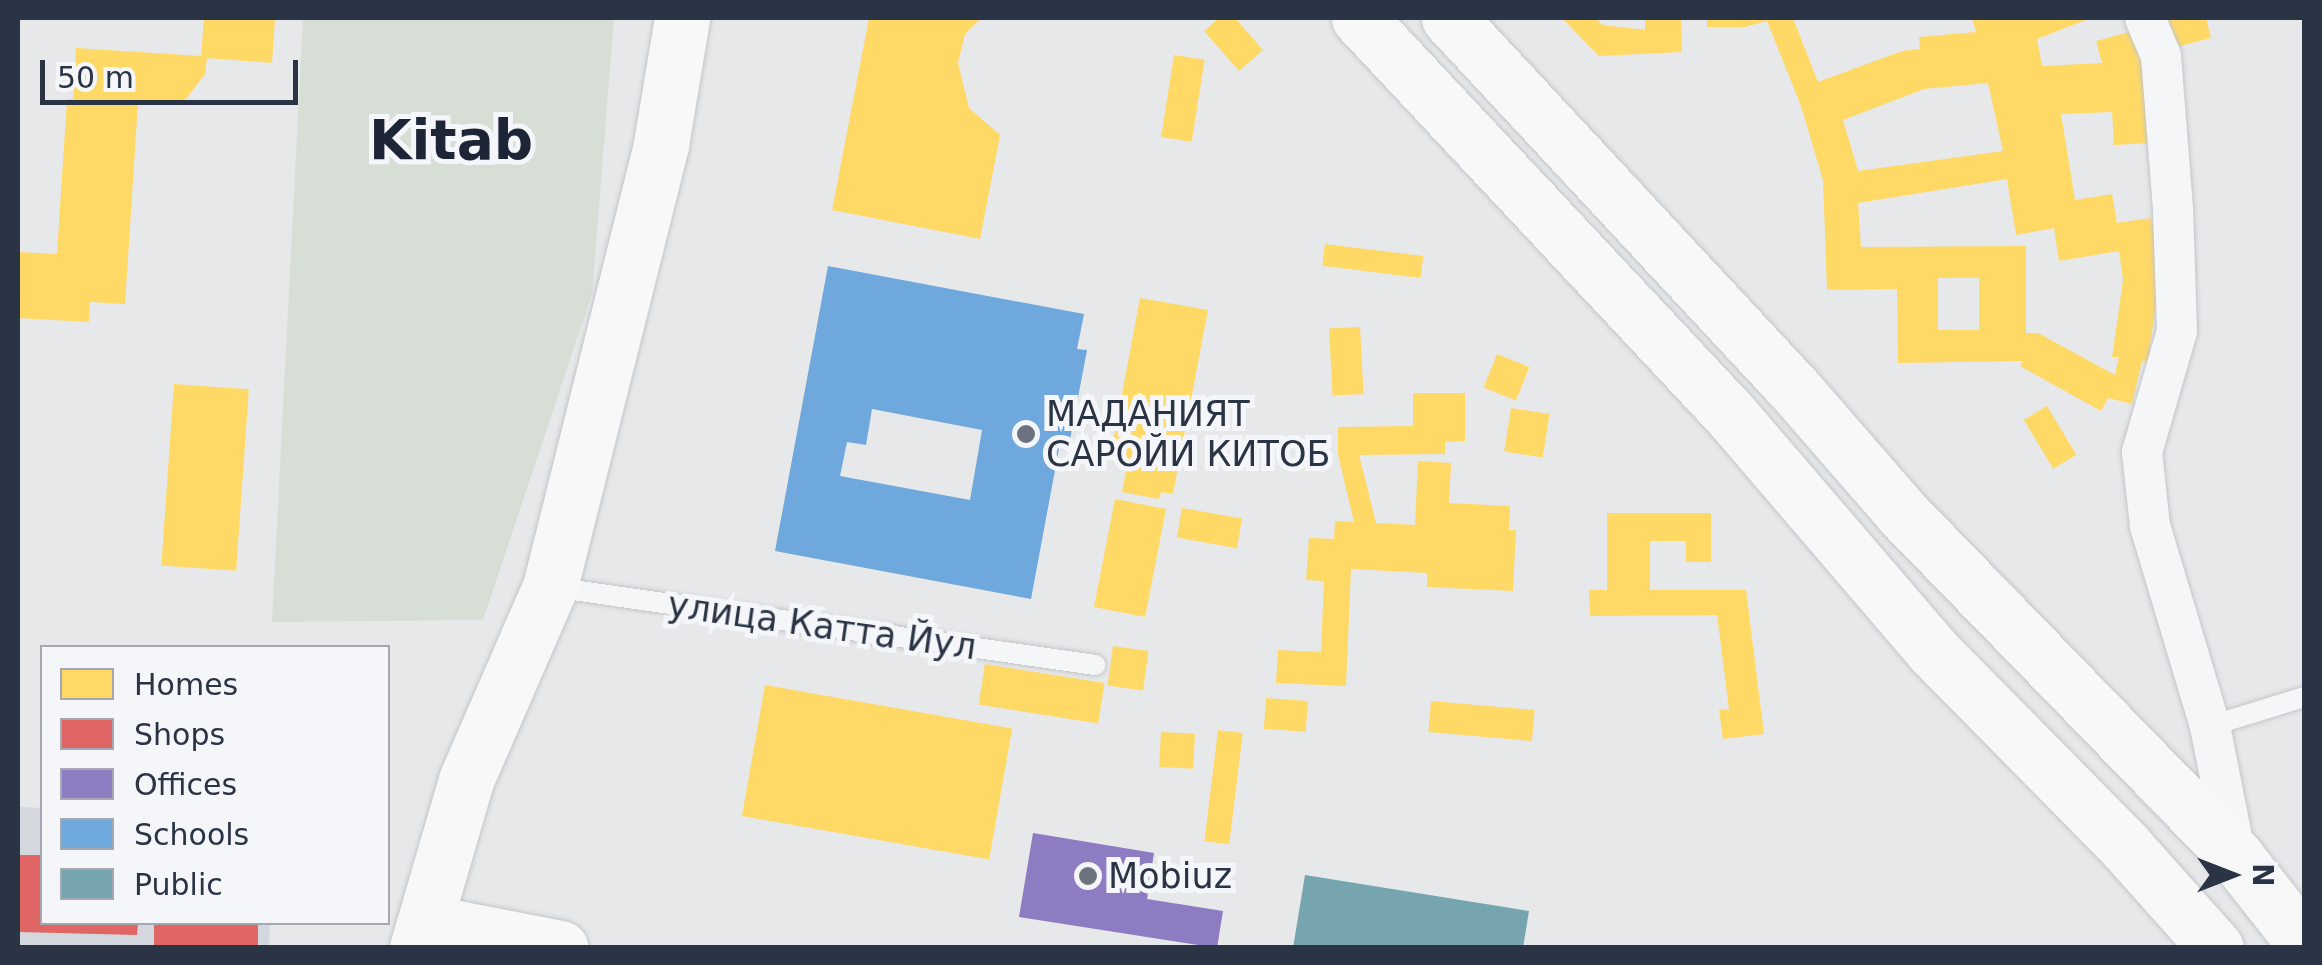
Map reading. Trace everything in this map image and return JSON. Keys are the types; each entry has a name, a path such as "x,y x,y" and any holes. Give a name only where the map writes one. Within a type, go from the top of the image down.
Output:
{"main road":[{"path":"561,948 424,939 466,780 550,587 662,144 682,18"},
{"path":"1359,18 1730,414 1932,650 2126,846 2216,948"},
{"path":"1448,18 1797,392 1903,514 2236,857 2304,943"},
{"path":"1854,562 1903,514"}],"street":[{"path":"2145,18 2161,56 2174,209 2177,331 2142,452 2150,526 2210,726 2236,857"}],"lane":[{"name":"улица Катта Йул","path":"550,587 1095,665"},
{"path":"2210,726 2304,696"}],"shaded area":[{"path":"303,18 614,18 592,294 483,620 272,622"},
{"path":"18,807 40,808 40,925 270,925 269,947 18,948"}],"building: Homes":[{"path":"204,18 275,18 272,63 207,58 205,74 186,99 171,105 138,103 125,304 90,302 89,322 18,318 18,252 57,254 67,99 73,99 76,48 201,56"},
{"path":"869,18 981,18 965,34 958,63 969,108 1000,135 980,239 832,210"},
{"path":"1219,18 1235,18 1263,50 1239,71 1204,31"},
{"path":"1562,18 1595,18 1603,25 1645,30 1645,18 1681,18 1682,52 1599,56"},
{"path":"1707,18 1793,18 1818,82 1902,51 1920,49 1919,37 1976,32 1972,18 2091,18 2037,39 2042,66 2102,63 2096,41 2133,31 2147,83 2150,143 2114,145 2112,112 2061,114 2075,200 2112,194 2117,223 2151,218 2160,275 2148,361 2142,361 2132,404 2108,398 2101,411 2020,366 2023,361 1898,363 1897,289 1827,290 1823,180 1801,106 1767,21 1745,27 1707,27","holes":["1988,83 2003,151 1858,171 1843,120 1924,89","2007,179 2016,235 2054,228 2059,261 2119,251 2123,280 2112,357 2119,357 2115,375 2038,333 2026,333 2026,246 1861,247 1858,203","1938,278 1979,278 1979,330 1938,330"]},
{"path":"2168,18 2206,18 2211,38 2176,47"},
{"path":"1174,55 1205,60 1192,142 1161,137"},
{"path":"1325,244 1423,256 1421,278 1322,266"},
{"path":"1140,298 1208,310 1173,494 1161,492 1159,499 1122,492 1128,461 1110,458"},
{"path":"1360,327 1364,394 1333,396 1329,329"},
{"path":"1497,354 1529,367 1516,400 1484,387"},
{"path":"174,384 249,389 236,571 161,566"},
{"path":"1413,393 1465,393 1465,441 1445,442 1445,454 1359,455 1376,523 1415,525 1418,461 1451,463 1449,503 1510,506 1509,530 1516,530 1513,591 1427,587 1427,573 1351,569 1346,686 1276,683 1278,650 1321,652 1324,581 1306,580 1309,538 1334,539 1335,521 1354,522 1338,455 1338,427 1413,426"},
{"path":"2047,406 2076,455 2053,469 2024,420"},
{"path":"1511,408 1550,414 1543,458 1504,451"},
{"path":"1115,499 1166,509 1145,617 1094,607"},
{"path":"1182,508 1242,519 1237,548 1177,538"},
{"path":"1607,513 1711,513 1711,562 1686,562 1686,541 1650,541 1650,590 1746,590 1764,734 1723,739 1719,710 1729,709 1717,615 1590,616 1589,590 1607,590"},
{"path":"1113,646 1149,651 1143,691 1107,686"},
{"path":"985,664 1105,683 1098,723 979,704"},
{"path":"765,685 1012,729 989,860 742,816"},
{"path":"1266,698 1308,701 1306,732 1264,729"},
{"path":"1431,701 1535,710 1532,741 1428,732"},
{"path":"1218,730 1243,733 1229,844 1204,841"},
{"path":"1161,732 1195,734 1193,769 1159,767"}],"building: Shops":[{"path":"18,855 40,855 40,925 138,925 137,935 18,932"},
{"path":"154,925 258,925 258,948 154,948"}],"building: Offices":[{"name":"Mobiuz","path":"1033,833 1154,853 1147,899 1223,911 1217,948 1019,917"}],"building: Schools":[{"name":"МАДАНИЯТ САРОЙИ КИТОБ","path":"828,266 1084,314 1077,349 1087,350 1070,440 1061,438 1031,599 775,551","holes":["872,409 982,430 970,500 840,476 847,442 866,445"]}],"building: Public":[{"path":"1305,875 1529,911 1523,948 1293,948"}],"place":[{"name":"МАДАНИЯТ САРОЙИ КИТОБ","path":"1026,434"},
{"name":"Mobiuz","path":"1088,876"}],"district":[{"name":"Kitab","path":"451,141"}]}
